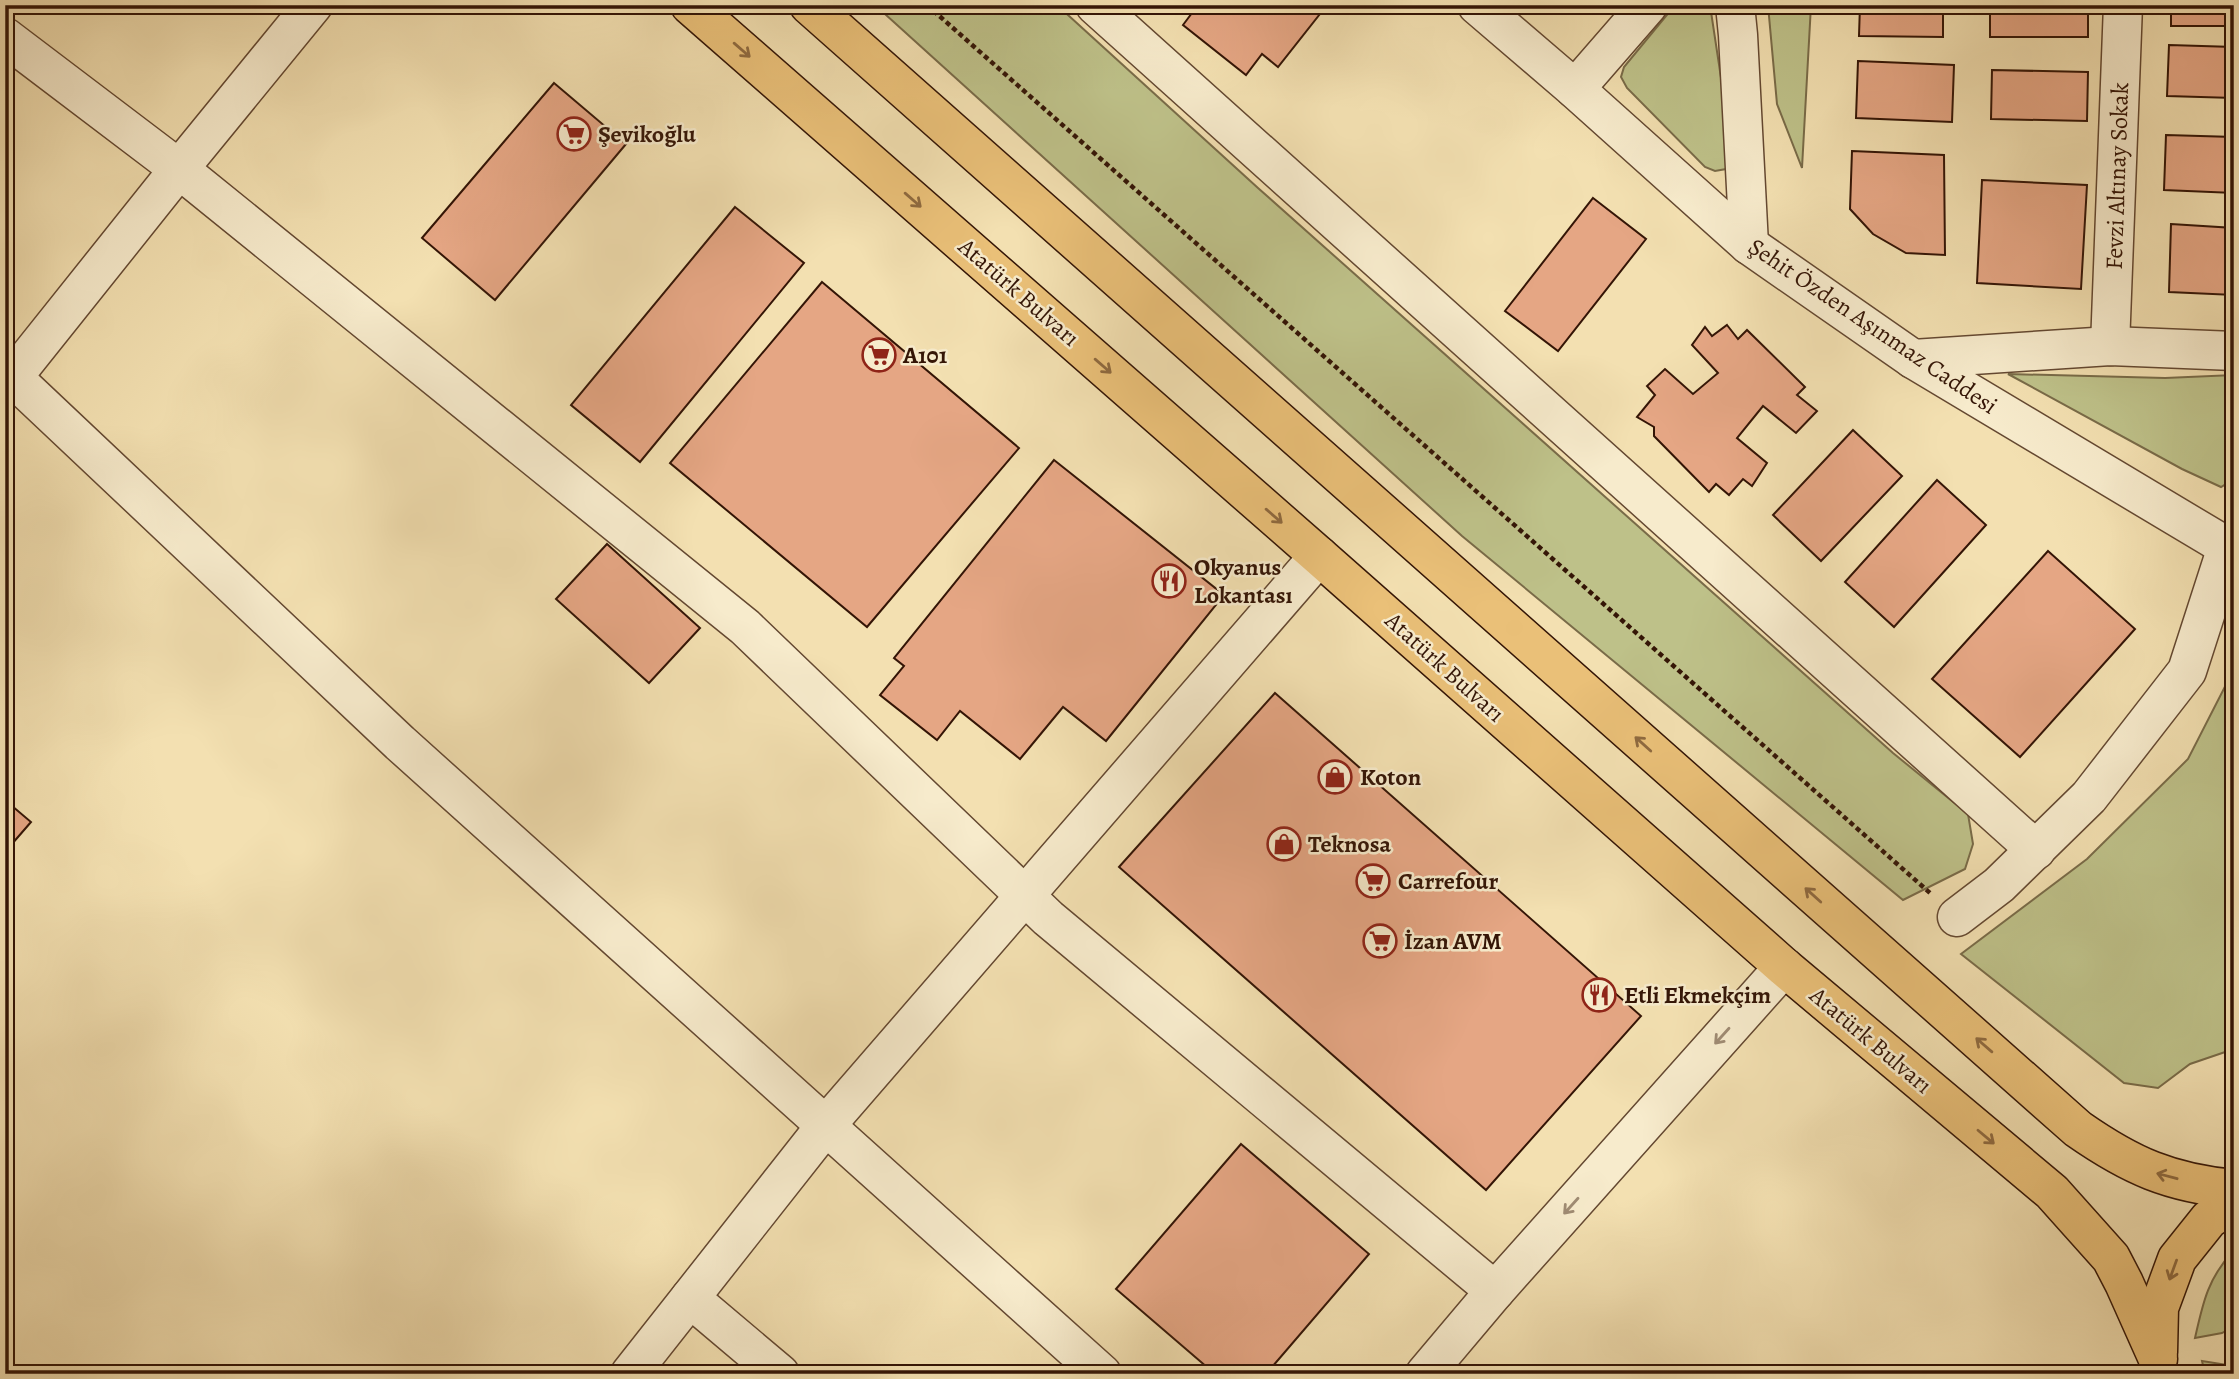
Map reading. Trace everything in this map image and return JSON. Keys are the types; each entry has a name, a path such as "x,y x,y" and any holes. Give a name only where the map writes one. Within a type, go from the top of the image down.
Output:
{"main road":[{"name":"Atatürk Bulvarı","path":"690,5 1320,556 1784,967 2052,1192 2111,1258 2160,1366"},
{"path":"809,5 2078,1129 2113,1154 2157,1174 2207,1187 2234,1189"},
{"path":"2160,1366 2160,1308 2177,1259 2209,1219 2234,1203"}],"street":[{"path":"313,5 8,378 400,743 1102,1374"},
{"name":"Şehit Özden Aşınmaz Caddesi","path":"1477,5 1749,245 1913,359 2232,546"},
{"path":"1575,89 1648,5"},
{"path":"1735,5 1749,245"},
{"name":"Fevzi Altınay Sokak","path":"2110,346 2123,5"},
{"path":"1115,12 2036,850"},
{"path":"5,37 179,169 746,626 1059,927 1495,1291"},
{"path":"1913,359 2110,346 2234,351"},
{"path":"1957,917 1999,886 2089,797 2187,671 2232,546"},
{"path":"630,1374 827,1124 1320,556"},
{"path":"1425,1374 1495,1291 1784,967"},
{"path":"690,1298 780,1374"}],"path":[{"path":"927,5 1957,917"}],"green space":[{"path":"875,5 1057,5 1258,188 1893,753 1968,814 1973,844 1965,869 1903,900 1462,536"},
{"path":"1675,5 1710,5 1733,157 1726,169 1715,171 1705,167 1627,88 1621,77 1624,67"},
{"path":"1768,5 1811,5 1802,168 1777,104"},
{"path":"2008,374 2165,378 2234,375 2234,479 2221,487 2182,469"},
{"path":"2234,669 2234,1049 2190,1064 2158,1088 2124,1083 1961,954 2087,859 2188,759"},
{"path":"2234,1250 2234,1326 2222,1333 2195,1338 2212,1281"},
{"path":"2202,1361 2234,1366 2234,1374 2205,1374"}],"building":[{"path":"1198,5 1327,5 1278,67 1262,54 1246,75 1183,25"},
{"path":"1860,5 1943,5 1943,37 1859,36"},
{"path":"1990,5 2088,5 2088,37 1990,37"},
{"path":"2171,5 2234,5 2234,26 2171,26"},
{"path":"2169,45 2234,47 2234,98 2167,96"},
{"path":"1858,61 1954,65 1952,122 1856,118"},
{"path":"1992,70 2088,72 2087,121 1991,119"},
{"path":"554,83 626,144 495,300 422,238"},
{"path":"2166,135 2234,137 2234,193 2164,190"},
{"path":"1852,151 1944,155 1945,255 1906,253 1873,234 1850,209"},
{"path":"1982,180 2087,185 2081,289 1977,283"},
{"path":"1593,198 1646,239 1558,351 1505,311"},
{"path":"735,207 804,263 640,462 571,405"},
{"path":"2171,224 2234,228 2234,295 2169,292"},
{"path":"822,282 1019,448 867,627 670,463"},
{"path":"1727,325 1738,339 1747,330 1805,387 1797,395 1817,411 1796,433 1763,406 1737,438 1767,463 1752,486 1743,479 1729,495 1716,484 1709,492 1654,436 1654,427 1637,417 1655,395 1647,386 1665,369 1693,394 1718,373 1692,345 1705,327 1712,336"},
{"path":"1853,430 1902,476 1821,561 1773,515"},
{"path":"1054,460 1224,595 1106,741 1063,707 1020,759 960,711 937,740 880,695 904,666 894,658"},
{"path":"1937,480 1986,525 1894,627 1845,582"},
{"path":"607,544 700,628 649,683 556,599"},
{"path":"2048,551 2135,629 2020,757 1932,679"},
{"name":"İzan AVM","path":"1275,693 1641,1016 1486,1190 1119,867"},
{"path":"5,800 31,822 5,852"},
{"path":"1241,1144 1369,1254 1266,1374 1215,1374 1116,1289"}],"place":[{"name":"Şevikoğlu","path":"574,134"},
{"name":"A101","path":"879,355"},
{"name":"Okyanus Lokantası","path":"1169,581"},
{"name":"Koton","path":"1335,777"},
{"name":"Teknosa","path":"1284,844"},
{"name":"Carrefour","path":"1373,881"},
{"name":"İzan AVM","path":"1380,941"},
{"name":"Etli Ekmekçim","path":"1599,995"}]}
